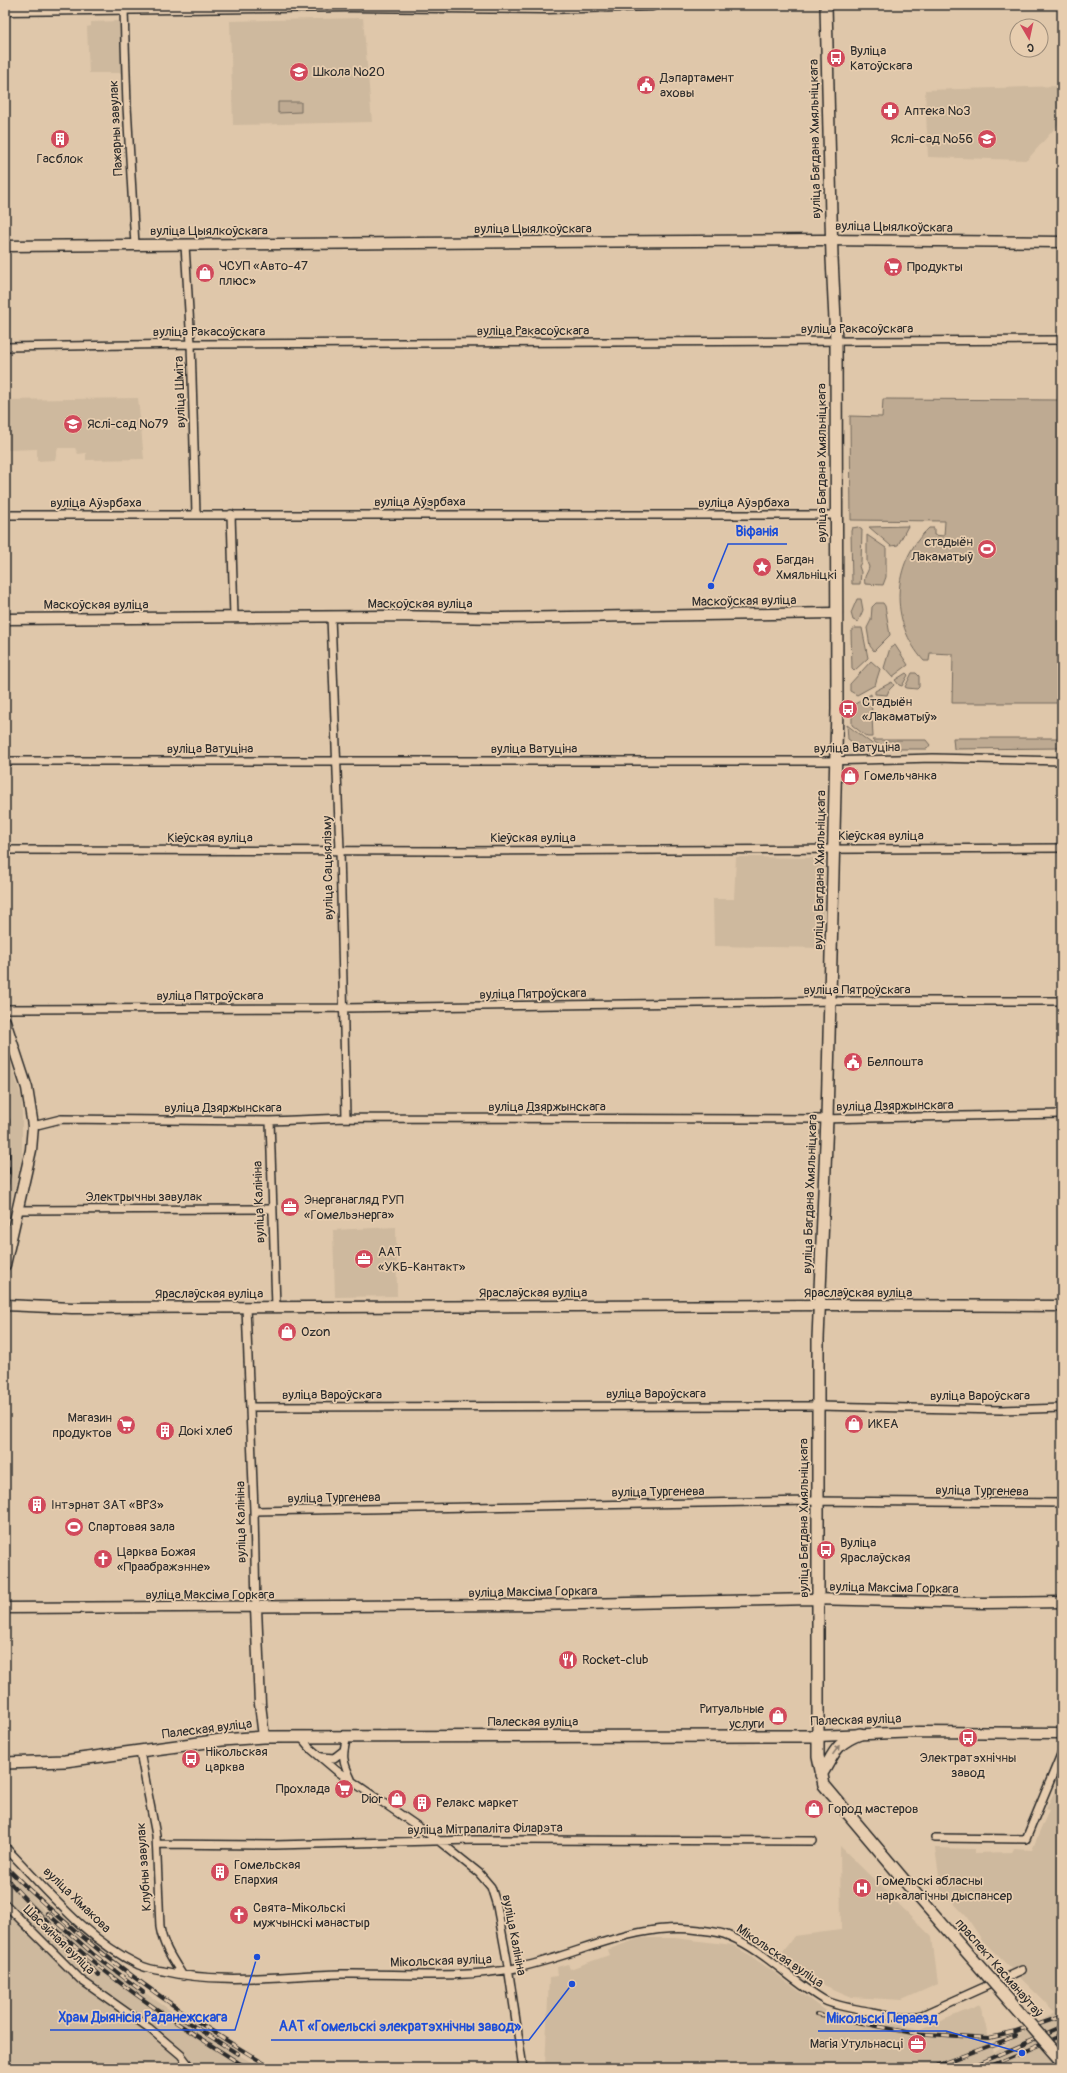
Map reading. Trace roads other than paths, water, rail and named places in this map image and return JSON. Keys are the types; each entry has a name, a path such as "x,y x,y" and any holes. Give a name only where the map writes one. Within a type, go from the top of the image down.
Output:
{"main road":[{"name":"вуліца Багдана Хмяльніцкага","path":"817,1736 819,1600 818,1406 836,761 836,341 826,5"},
{"path":"821,1775 835,1749 845,1740 860,1734"},
{"name":"Палеская вуліца","path":"5,1763 65,1761 215,1741 264,1737 817,1736"},
{"name":"праспект Касманаўтаў","path":"817,1736 821,1775 824,1785 909,1886 1062,2061"}],"street":[{"path":"5,10 124,10 177,6 546,8 652,5"},
{"name":"Пажарны завулак","path":"124,10 127,106 135,245"},
{"name":"вуліца Цыялкоўскага","path":"5,246 832,240 1062,242"},
{"name":"вуліца Шміта","path":"185,245 191,344 196,514"},
{"name":"вуліца Ракасоўскага","path":"5,347 191,344 1062,340"},
{"path":"231,514 234,617"},
{"name":"вуліца Аўэрбаха","path":"5,515 835,515"},
{"name":"Маскоўская вуліца","path":"5,619 234,617 502,618 836,613"},
{"name":"вуліца Сацыялізму","path":"331,617 340,850 346,1118"},
{"name":"вуліца Ватуціна","path":"5,761 836,761 933,758 1062,761"},
{"name":"Кіеўская вуліца","path":"5,850 1062,848"},
{"name":"вуліца Пятроўскага","path":"5,1009 343,1008 830,1002 1062,1001"},
{"path":"5,1021 27,1088 33,1126 32,1150 5,1265"},
{"name":"вуліца Дзяржынскага","path":"33,1126 61,1119 270,1121 346,1118 826,1119 1062,1114"},
{"name":"вуліца Калініна","path":"270,1121 276,1306"},
{"name":"Электрычны завулак","path":"17,1210 272,1209"},
{"name":"Яраслаўская вуліца","path":"5,1305 72,1308 276,1306 1062,1306"},
{"name":"вуліца Калініна","path":"246,1307 260,1704 264,1737"},
{"name":"вуліца Вароўскага","path":"250,1408 818,1406 1001,1410 1062,1408"},
{"name":"вуліца Тургенева","path":"254,1511 818,1502 1062,1504"},
{"name":"вуліца Максіма Горкага","path":"5,1608 256,1608 819,1600 984,1603 1062,1602"},
{"name":"Палеская вуліца","path":"817,1736 926,1732 1062,1733"},
{"name":"вуліца Калініна","path":"300,1736 311,1749 337,1771 351,1779 439,1841 480,1873 492,1887 498,1906 523,2068"},
{"path":"347,1736 342,1751 345,1766 351,1779"},
{"path":"322,1757 334,1758 342,1751"},
{"name":"Клубны завулак","path":"140,1752 157,1844 160,1927 162,1938 170,1956 183,1976"},
{"path":"936,1838 1026,1838 1062,1752"},
{"name":"вуліца Мітрапаліта Філарэта","path":"157,1844 473,1840 813,1841"},
{"name":"вуліца Хімакова","path":"5,1847 73,1917 98,1940 121,1956 142,1967 183,1976"},
{"name":"Шасэйная вуліца","path":"5,1904 80,1980 149,2028 181,2055 191,2068"},
{"name":"Мікольская вуліца","path":"183,1976 210,1979 340,1974 456,1975 508,1970 541,1962 624,1934 672,1928 698,1929 727,1935 745,1944 826,2001 847,2007 910,2017 922,2015 1022,1970"}],"railway":[{"path":"5,1198 9,1173 8,1120"},
{"path":"5,1866 66,1923 132,1976 200,2024 272,2068"},
{"path":"5,1877 60,1933 119,1982 181,2026 247,2068"},
{"path":"47,1913 93,1954 143,1992"},
{"path":"42,1925 99,1975"},
{"path":"816,2014 912,2033 989,2038 1016,2032 1057,2018"},
{"path":"181,2018 238,2054"},
{"path":"968,2068 1062,2027"},
{"path":"986,2068 1062,2035"},
{"path":"930,2068 1016,2036"}],"place":[{"name":"Вуліца Катоўскага","path":"836,58"},
{"name":"Школа №20","path":"299,72"},
{"name":"Дэпартамент аховы","path":"646,85"},
{"name":"Аптека №3","path":"890,111"},
{"name":"Гасблок","path":"60,139"},
{"name":"Яслі-сад №56","path":"987,139"},
{"name":"Продукты","path":"893,267"},
{"name":"ЧСУП «Авто-47 плюс»","path":"205,273"},
{"name":"Яслі-сад №79","path":"73,424"},
{"name":"стадыён Лакаматыў","path":"987,549"},
{"name":"Багдан Хмяльніцкі","path":"762,567"},
{"name":"Віфанія","path":"711,586"},
{"name":"Стадыён «Лакаматыў»","path":"848,709"},
{"name":"Гомельчанка","path":"850,776"},
{"name":"Белпошта","path":"853,1062"},
{"name":"Энерганагляд РУП «Гомельэнерга»","path":"290,1207"},
{"name":"ААТ «УКБ-Кантакт»","path":"364,1259"},
{"name":"Ozon","path":"287,1332"},
{"name":"ИКЕА","path":"854,1424"},
{"name":"Магазин продуктов","path":"126,1425"},
{"name":"Докі хлеб","path":"165,1431"},
{"name":"Інтэрнат ЗАТ «ВРЗ»","path":"37,1505"},
{"name":"Спартовая зала","path":"74,1527"},
{"name":"Вуліца Яраслаўская","path":"826,1550"},
{"name":"Царква Божая «Праабражэнне»","path":"103,1559"},
{"name":"Rocket-club","path":"568,1660"},
{"name":"Ритуальные услуги","path":"778,1716"},
{"name":"Электратэхнічны завод","path":"968,1738"},
{"name":"Нікольская царква","path":"191,1759"},
{"name":"Прохлада","path":"344,1789"},
{"name":"Dior","path":"397,1799"},
{"name":"Релакс маркет","path":"422,1803"},
{"name":"Город мастеров","path":"814,1809"},
{"name":"Гомельская Епархия","path":"220,1872"},
{"name":"Гомельскі абласны наркалагічны дыспансер","path":"862,1888"},
{"name":"Свята-Мікольскі мужчынскі манастыр","path":"239,1915"},
{"name":"Храм Дыянісія Раданежскага","path":"257,1957"},
{"name":"ААТ «Гомельскі элекратэхнічны завод»","path":"572,1984"},
{"name":"Магія Утульнасці","path":"917,2044"},
{"name":"Мікольскі Пераезд","path":"1022,2053"}]}
